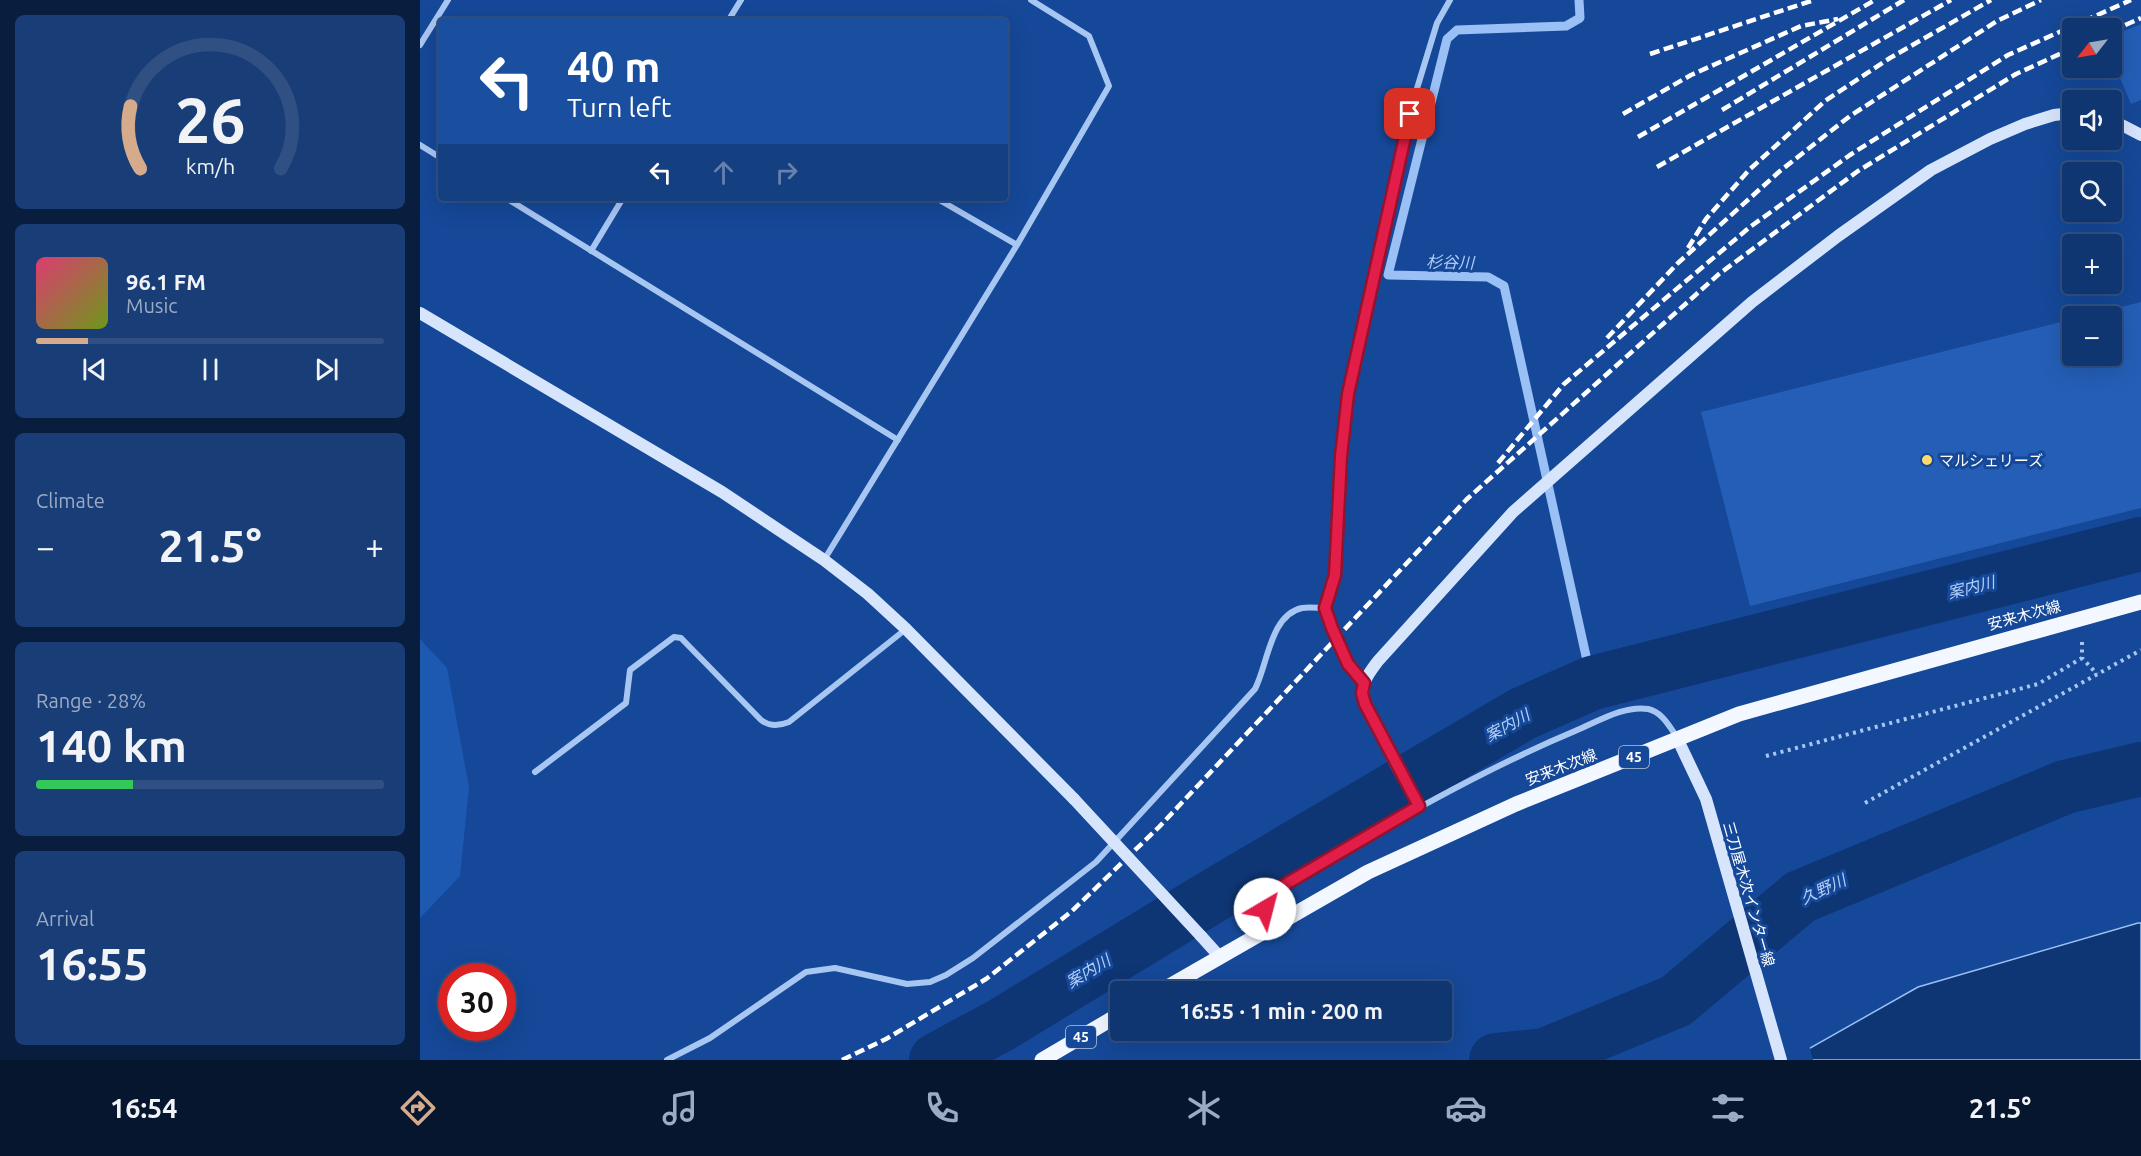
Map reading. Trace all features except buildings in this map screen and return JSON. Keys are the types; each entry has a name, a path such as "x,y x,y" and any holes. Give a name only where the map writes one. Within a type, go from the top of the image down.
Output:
{"main road":[{"name":"安来木次線","path":"1177,981 1368,872 1516,804 1739,714 2141,602"},
{"name":"45","path":"1042,1060 1110,1020"}],"street":[{"path":"420,45 448,0"},
{"path":"730,18 741,0"},
{"path":"824,560 1017,245 1109,86 1089,36 1031,0"},
{"path":"1364,683 1348,664 1325,608 1335,575 1341,456 1348,394 1415,95 1437,23 1450,0"},
{"path":"1419,806 1365,704 1362,693 1364,683 1378,661 1514,512 1752,302 1838,236 1931,171 1990,139 2025,124 2062,114"},
{"path":"2122,125 2141,135"},
{"path":"420,145 438,156"},
{"path":"511,201 897,440"},
{"path":"591,250 620,201"},
{"path":"941,201 1017,245"},
{"path":"420,313 722,492 824,560 868,594 906,629 1074,799 1219,956"},
{"path":"667,1060 710,1038 806,972 835,968 907,984 930,982 973,958 1096,862 1247,698 1261,677 1277,626 1283,618 1303,608 1325,608"},
{"path":"534,772 626,703 630,670 674,637 681,638 761,720 768,725 775,725 789,722 906,629"},
{"path":"1274,925 1265,909 1265,903 1274,891 1419,806 1537,747 1628,710 1651,710 1658,713 1678,740"},
{"name":"三刀屋木次インター線","path":"1678,740 1706,799 1781,1060"}],"path":[{"path":"2083,618 2082,658 2097,674"},
{"path":"1864,803 2141,650"},
{"path":"1766,756 2038,684 2082,658"}],"shaded area":[{"path":"420,639 447,668 469,787 460,876 420,918"},
{"path":"2141,923 2141,1060 1789,1060 1918,987"}],"pier":[{"path":"1809,1045 1813,1060 1786,1060 1787,1058"}],"waterway":[{"name":"杉谷川","path":"1579,0 1580,18 1566,26 1457,30 1447,39 1388,275 1488,277 1504,286 1592,683"},
{"name":"案内川","path":"936,1060 1001,1025 1213,896 1522,714 1592,683 2141,544"},
{"name":"久野川","path":"1496,1060 1545,1055 1676,1001 1800,897 2065,787 2141,769"}],"railway":[{"path":"1650,54 1814,0"},
{"path":"1638,137 1875,0"},
{"path":"1722,110 1904,0"},
{"path":"1657,167 1951,0"},
{"path":"1688,248 1706,219 1749,170 1825,101 1890,58 1991,0"},
{"path":"1607,338 1678,263 1780,171 1850,116 1997,21 2041,0"},
{"path":"1498,463 1564,384 1750,227 1850,155 2008,55 2131,0"},
{"path":"2122,27 2141,18"},
{"path":"1623,114 1691,75 1801,26 1838,19"},
{"path":"842,1060 886,1039 986,979 1072,911 1159,827 1467,499 1719,274 1858,171 2016,74 2062,53"}],"place":[{"name":"マルシェリーズ","path":"1927,460"}],"route":[{"path":"1265,909 1265,903 1274,891 1419,806 1365,704 1362,693 1364,683 1348,664 1325,608 1335,575 1341,456 1348,394 1410,114"}]}
